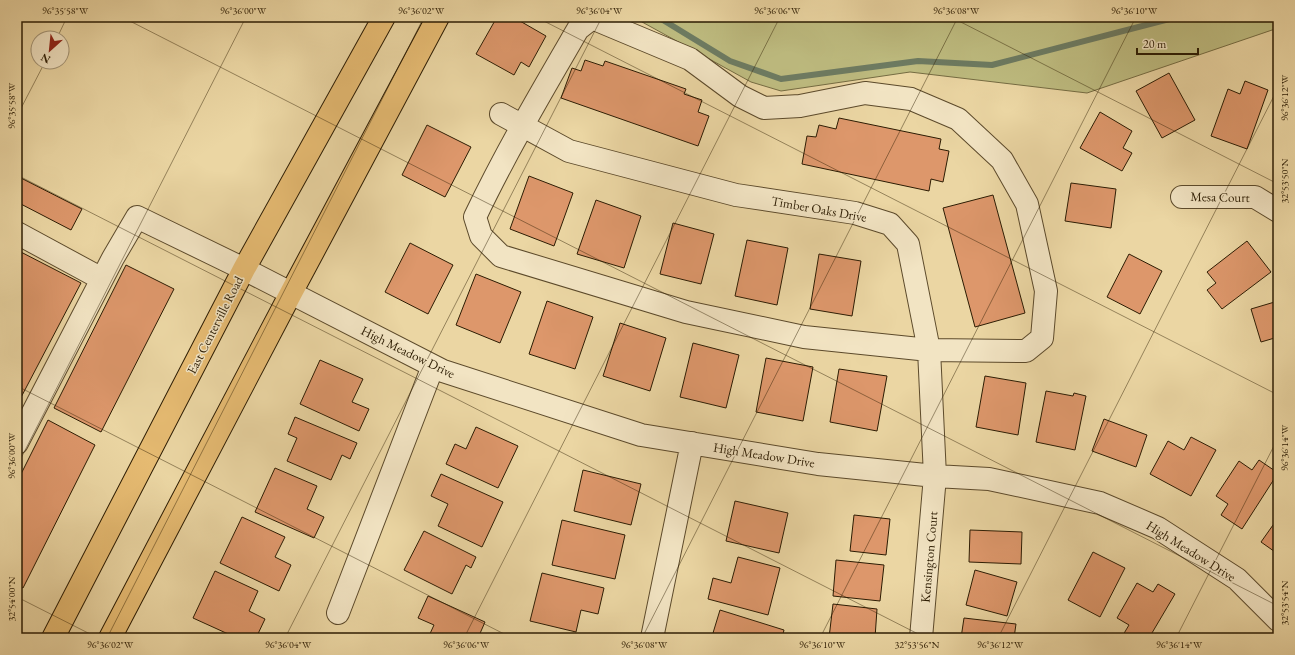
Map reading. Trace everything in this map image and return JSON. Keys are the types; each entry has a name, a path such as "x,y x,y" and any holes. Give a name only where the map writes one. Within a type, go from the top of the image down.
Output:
{"main road":[{"name":"East Centerville Road","path":"53,638 244,269 384,17"},
{"path":"110,638 438,17"}],"street":[{"path":"592,18 690,59 740,96 764,108 800,106 866,93 911,99 958,119 1002,160 1027,204 1046,291 1042,338 1026,351 929,350 804,337 686,312 501,256 481,236 475,217 522,125 578,29 592,18"},
{"name":"Timber Oaks Drive","path":"501,114 569,150 628,168 736,195 855,213 890,224 908,244 929,350 935,476"},
{"name":"Mesa Court","path":"1182,197 1255,197 1278,211"},
{"name":"High Meadow Drive","path":"102,280 137,217 244,269 443,371 641,434 818,464 935,476 989,479 1100,503 1158,528 1237,579 1278,620"},
{"path":"17,232 102,280 17,442"},
{"path":"338,613 433,366"},
{"path":"652,638 692,443"},
{"name":"Kensington Court","path":"921,638 935,476"}],"shaded area":[{"path":"633,17 1278,17 1278,28 1087,93 910,72 781,91 751,82"}],"building":[{"path":"497,17 513,17 546,36 529,67 521,62 514,75 476,54"},
{"path":"585,60 603,66 605,61 686,89 684,94 702,100 698,112 709,116 698,146 561,98 572,68 581,71"},
{"path":"1169,73 1195,120 1162,138 1136,91"},
{"path":"1245,81 1268,90 1247,149 1211,136 1228,89 1240,94"},
{"path":"1100,112 1132,131 1123,148 1132,153 1122,171 1080,148"},
{"path":"839,118 941,139 939,149 949,151 943,182 931,179 929,191 802,164 807,136 816,137 819,125 836,129"},
{"path":"427,125 471,147 445,197 402,175"},
{"path":"17,176 82,209 71,230 17,202"},
{"path":"529,176 573,193 554,246 510,229"},
{"path":"1071,183 1116,189 1111,228 1065,221"},
{"path":"993,195 1025,313 975,327 943,208"},
{"path":"596,200 641,216 624,268 577,254"},
{"path":"673,223 714,234 701,284 660,274"},
{"path":"747,240 788,248 777,305 735,296"},
{"path":"1247,241 1271,272 1222,309 1207,290 1216,283 1207,272"},
{"path":"410,243 453,265 428,314 385,292"},
{"path":"17,250 81,283 17,405"},
{"path":"819,254 861,261 852,316 810,309"},
{"path":"1129,254 1162,271 1140,314 1107,297"},
{"path":"126,265 174,289 101,432 54,408"},
{"path":"476,274 521,292 500,343 456,325"},
{"path":"547,301 593,317 575,369 529,354"},
{"path":"1278,301 1278,337 1261,342 1251,309"},
{"path":"620,323 666,338 650,391 603,376"},
{"path":"693,343 739,355 726,408 680,397"},
{"path":"766,358 813,367 803,421 756,412"},
{"path":"320,360 363,379 352,402 369,409 359,431 300,404"},
{"path":"839,369 887,376 877,431 830,422"},
{"path":"985,376 1026,383 1018,435 976,427"},
{"path":"1046,391 1073,396 1074,393 1086,396 1075,450 1036,442"},
{"path":"295,417 357,443 350,459 342,455 331,480 287,461 297,438 288,434"},
{"path":"1104,419 1147,435 1136,467 1092,451"},
{"path":"48,420 95,445 23,588 17,585 17,482"},
{"path":"476,427 518,446 498,488 446,464 455,444 466,449"},
{"path":"1191,437 1216,450 1191,496 1150,474 1168,441 1184,450"},
{"path":"1259,460 1278,473 1242,529 1221,515 1228,504 1216,496 1239,461 1252,470"},
{"path":"275,468 317,486 307,509 324,517 314,538 255,512"},
{"path":"583,470 641,484 631,525 574,511"},
{"path":"441,474 503,502 482,547 438,526 448,504 431,496"},
{"path":"735,501 788,513 779,553 726,541"},
{"path":"854,515 890,519 886,555 850,551"},
{"path":"242,517 285,537 275,557 291,565 279,591 220,563"},
{"path":"1278,518 1278,554 1261,542"},
{"path":"562,520 625,535 615,579 552,565"},
{"path":"970,530 1022,532 1021,564 969,562"},
{"path":"424,531 476,557 471,568 466,565 452,594 404,570"},
{"path":"1093,552 1125,568 1100,617 1068,600"},
{"path":"738,557 780,568 768,615 708,599 713,578 731,583"},
{"path":"836,560 884,565 880,601 833,596"},
{"path":"975,570 1017,582 1007,616 966,605"},
{"path":"215,571 258,591 249,611 265,619 256,638 237,638 193,618"},
{"path":"542,573 604,588 598,614 581,610 576,632 530,621"},
{"path":"1137,583 1153,592 1158,584 1175,594 1149,638 1128,638 1123,635 1129,625 1117,618"},
{"path":"428,596 485,622 478,638 428,638 434,625 418,618"},
{"path":"833,604 877,609 875,638 829,638"},
{"path":"720,610 784,630 782,638 729,638 713,633"},
{"path":"964,618 1016,624 1014,638 961,638"}],"waterway":[{"path":"658,17 730,61 781,79 918,61 992,65 1177,17"}]}
